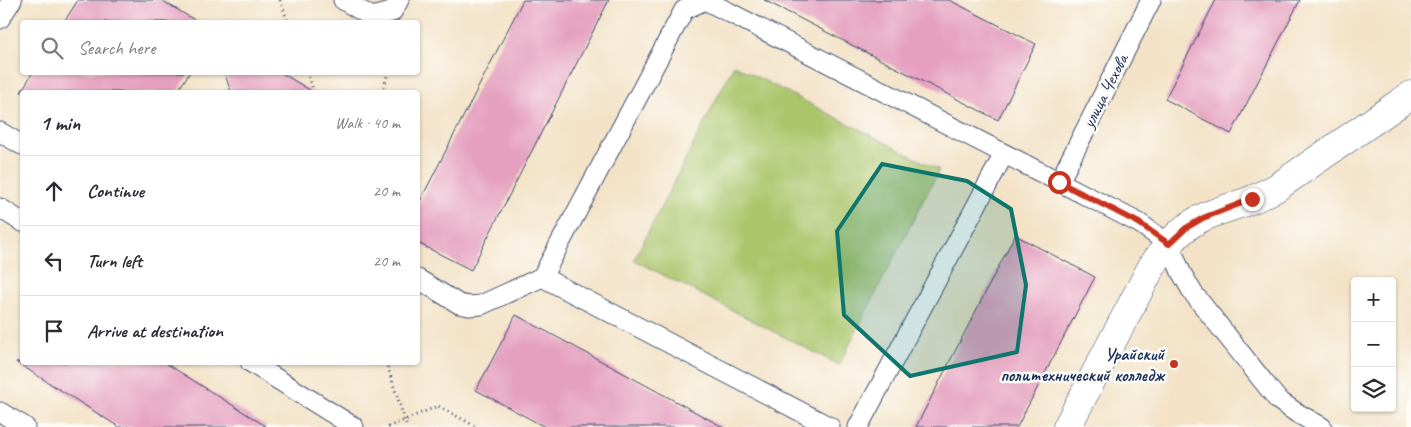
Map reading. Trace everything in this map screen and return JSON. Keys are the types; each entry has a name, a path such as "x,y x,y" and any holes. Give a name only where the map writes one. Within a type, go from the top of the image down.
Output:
{"street":[{"path":"1067,427 1151,268 1169,244 1186,228 1203,218 1276,188 1411,95"}],"lane":[{"path":"0,19 12,0"},
{"path":"343,0 372,17 392,12 399,0"},
{"path":"420,281 459,304 469,306 481,305 542,278 684,10 704,0 1139,223 1169,244 1181,272 1193,293 1278,400 1322,427"},
{"name":"улица Чехова","path":"1059,182 1151,0"},
{"path":"0,132 20,144"},
{"path":"858,427 1004,154"},
{"path":"0,208 20,221"},
{"path":"542,278 830,427"},
{"path":"255,365 354,427"},
{"path":"0,412 25,427"}],"path":[{"path":"280,0 287,20"},
{"path":"308,75 313,90"},
{"path":"384,90 387,75"},
{"path":"387,365 407,427"},
{"path":"388,427 438,406 477,427"}],"highlighted area":[{"path":"882,164 967,181 1011,209 1026,285 1017,352 910,376 844,315 837,231"}],"green space":[{"path":"734,65 939,170 839,365 634,260"}],"building":[{"path":"78,0 161,0 195,20 65,20"},
{"path":"523,0 609,0 471,270 420,244 420,201"},
{"path":"764,0 949,0 1036,44 998,120"},
{"path":"1216,0 1300,0 1231,134 1165,99"},
{"path":"31,75 188,75 178,90 22,90"},
{"path":"225,75 285,75 310,90 230,90"},
{"path":"1015,235 1095,277 1017,427 916,427"},
{"path":"516,315 723,427 545,427 476,390"},
{"path":"21,365 169,365 267,427 119,427"}],"place":[{"name":"Урайский политехнический колледж","path":"1174,364"}],"route":[{"path":"1059,182 1139,223 1169,244 1186,228 1203,218 1252,199"}]}
